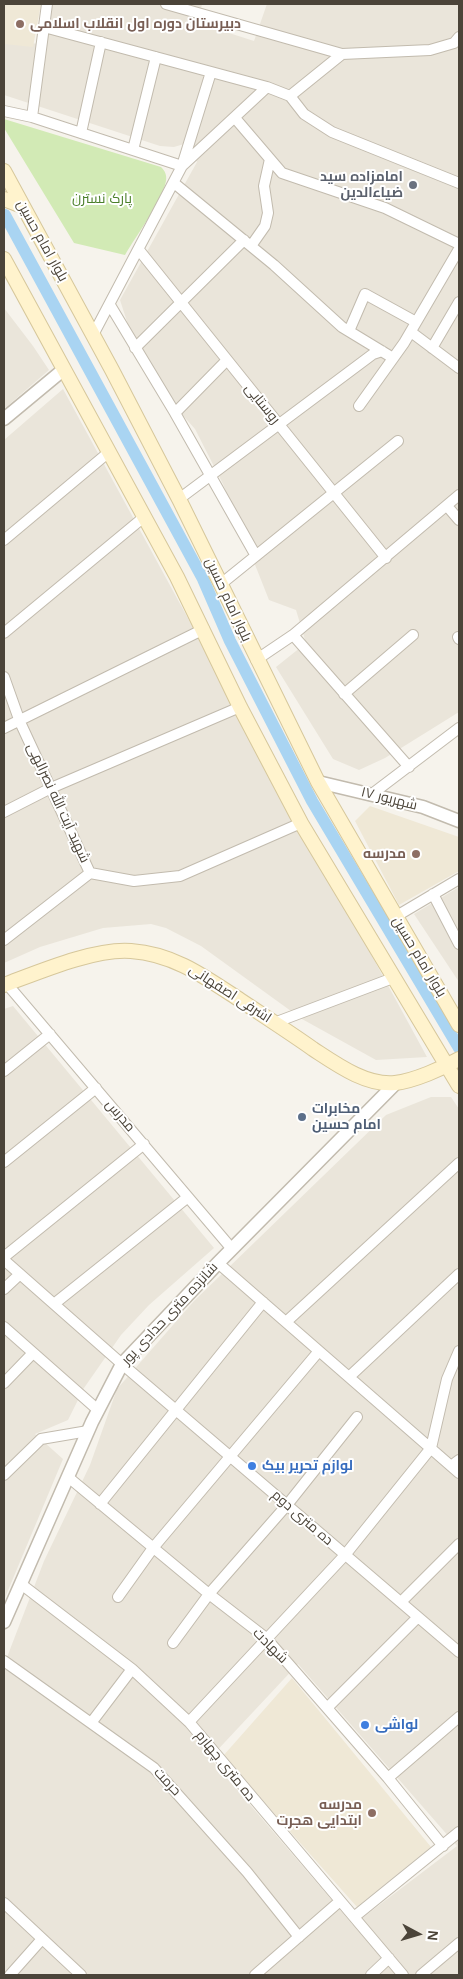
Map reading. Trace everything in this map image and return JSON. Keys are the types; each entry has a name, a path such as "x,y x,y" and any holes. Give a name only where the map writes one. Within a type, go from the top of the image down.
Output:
{"main road":[{"name":"بلوار امام حسین","path":"4,171 179,499 256,660 318,782 459,1025"},
{"path":"4,199 22,206"},
{"path":"4,259 204,629 240,707 301,822 392,978 446,1066 458,1081"},
{"name":"اشرفی اصفهانی","path":"5,984 99,953 139,952 165,956 192,968 332,1061 359,1076 377,1082 396,1083 446,1066 459,1059"}],"street":[{"path":"32,117 47,4"},
{"path":"166,4 342,54 430,50 458,42"},
{"path":"44,27 267,87 290,96 304,114 332,132 459,183"},
{"path":"81,133 101,42"},
{"path":"290,96 342,54"},
{"path":"133,150 156,57"},
{"path":"93,335 182,166 211,72"},
{"path":"182,166 267,87"},
{"path":"4,111 32,117 182,166"},
{"path":"235,118 282,173 385,208 459,244"},
{"path":"135,348 265,226 268,213 264,186 270,159"},
{"path":"174,183 248,243 349,331 393,358"},
{"path":"359,406 411,332 459,249"},
{"name":"روستایی","path":"139,250 386,558"},
{"path":"349,331 365,294 416,322"},
{"path":"432,348 459,302"},
{"path":"110,305 175,413 256,556"},
{"path":"411,332 459,368"},
{"path":"179,499 373,354 382,351"},
{"path":"175,413 227,360"},
{"path":"4,419 63,370"},
{"path":"221,584 398,441"},
{"path":"4,540 109,452"},
{"path":"256,660 292,635 459,495"},
{"path":"447,506 459,520"},
{"path":"4,633 144,517"},
{"path":"4,728 20,722 204,629"},
{"path":"292,635 409,767"},
{"path":"344,694 413,636"},
{"name":"شهید آیت الله نصرالهی","path":"4,676 20,722 90,873 134,881 180,876 301,822"},
{"path":"4,812 51,788 240,707"},
{"path":"372,794 459,728"},
{"name":"۱۷ شهریور","path":"318,782 423,807 459,821"},
{"path":"4,940 90,873"},
{"path":"395,917 459,879"},
{"path":"433,894 459,944"},
{"path":"274,1023 392,978"},
{"name":"مدرس","path":"5,984 50,1034 232,1249"},
{"path":"4,1071 50,1034"},
{"name":"شانزده متری حدادی پور","path":"4,1622 88,1431 122,1364 218,1263 396,1083"},
{"path":"4,1162 96,1088"},
{"path":"4,1258 144,1144"},
{"path":"286,1322 459,1163"},
{"path":"54,1304 188,1197"},
{"name":"ده متری دوم","path":"4,1258 122,1364 459,1652"},
{"path":"218,1263 431,1448 455,1463 459,1473"},
{"path":"4,1289 20,1274"},
{"path":"349,1377 459,1274"},
{"path":"100,1504 263,1302"},
{"path":"4,1327 98,1410"},
{"path":"118,1597 153,1548 319,1350"},
{"path":"189,1722 345,1555 431,1448 447,1379 459,1351"},
{"path":"4,1383 33,1353"},
{"path":"173,1643 209,1594 287,1504 357,1417"},
{"path":"4,1475 41,1439 88,1431"},
{"name":"شهادت","path":"68,1477 209,1594 266,1638 388,1778 443,1846"},
{"path":"401,1602 459,1544"},
{"name":"ده متری چهارم","path":"21,1584 132,1670 189,1722 404,1975"},
{"path":"327,1708 418,1617"},
{"name":"حرمت","path":"4,1661 154,1768 246,1872 299,1937"},
{"path":"92,1724 132,1670"},
{"path":"388,1778 459,1717"},
{"path":"354,1917 459,1832"},
{"path":"255,1975 340,1901"},
{"path":"4,1903 81,1975"},
{"path":"10,1975 42,1939"},
{"path":"421,1975 459,1943"},
{"path":"371,1975 389,1958"}],"shaded area":[{"name":"دبیرستان دوره اول انقلاب اسلامی","path":"4,4 41,4 33,47 4,44"},
{"path":"51,4 202,4 198,23 254,41 267,4 459,4 459,712 385,758 359,770 333,759 276,667 306,643 296,610 269,600 223,484 195,429 143,371 120,300 197,162 184,144 174,147 160,146 4,95 4,42 46,44"},
{"path":"4,308 49,370 4,409"},
{"path":"63,389 427,1057 376,1060 302,1019 201,946 166,928 151,924 103,928 40,947 4,963 4,440"},
{"name":"مدرسه","path":"370,806 459,837 459,871 399,905 355,821"},
{"path":"459,887 459,982 414,914"},
{"path":"13,1006 214,1248 149,1305 121,1335 84,1388 68,1420 35,1434 63,1459 4,1600 4,1009"},
{"path":"431,1097 451,1097 459,1109 459,1975 4,1975 4,1665 44,1561 90,1465 117,1389 194,1301 386,1115","holes":["298,1664 457,1846 353,1925 210,1758"]},
{"path":"292,1678 431,1847 357,1907 223,1756"}],"green space":[{"name":"پارک نسترن","path":"4,119 161,167 166,177 164,189 125,255 74,243 4,128"}],"waterway":[{"path":"5,215 203,579 230,641 312,801 459,1048"}],"place":[{"name":"دبیرستان دوره اول انقلاب اسلامی","path":"20,24"},
{"name":"امامزاده سید ضیاءالدین","path":"413,185"},
{"name":"مدرسه","path":"416,854"},
{"name":"مخابرات امام حسین","path":"302,1117"},
{"name":"لوازم تحریر بیک","path":"252,1466"},
{"name":"لواشی","path":"365,1725"},
{"name":"مدرسه ابتدایی هجرت","path":"372,1813"}]}
